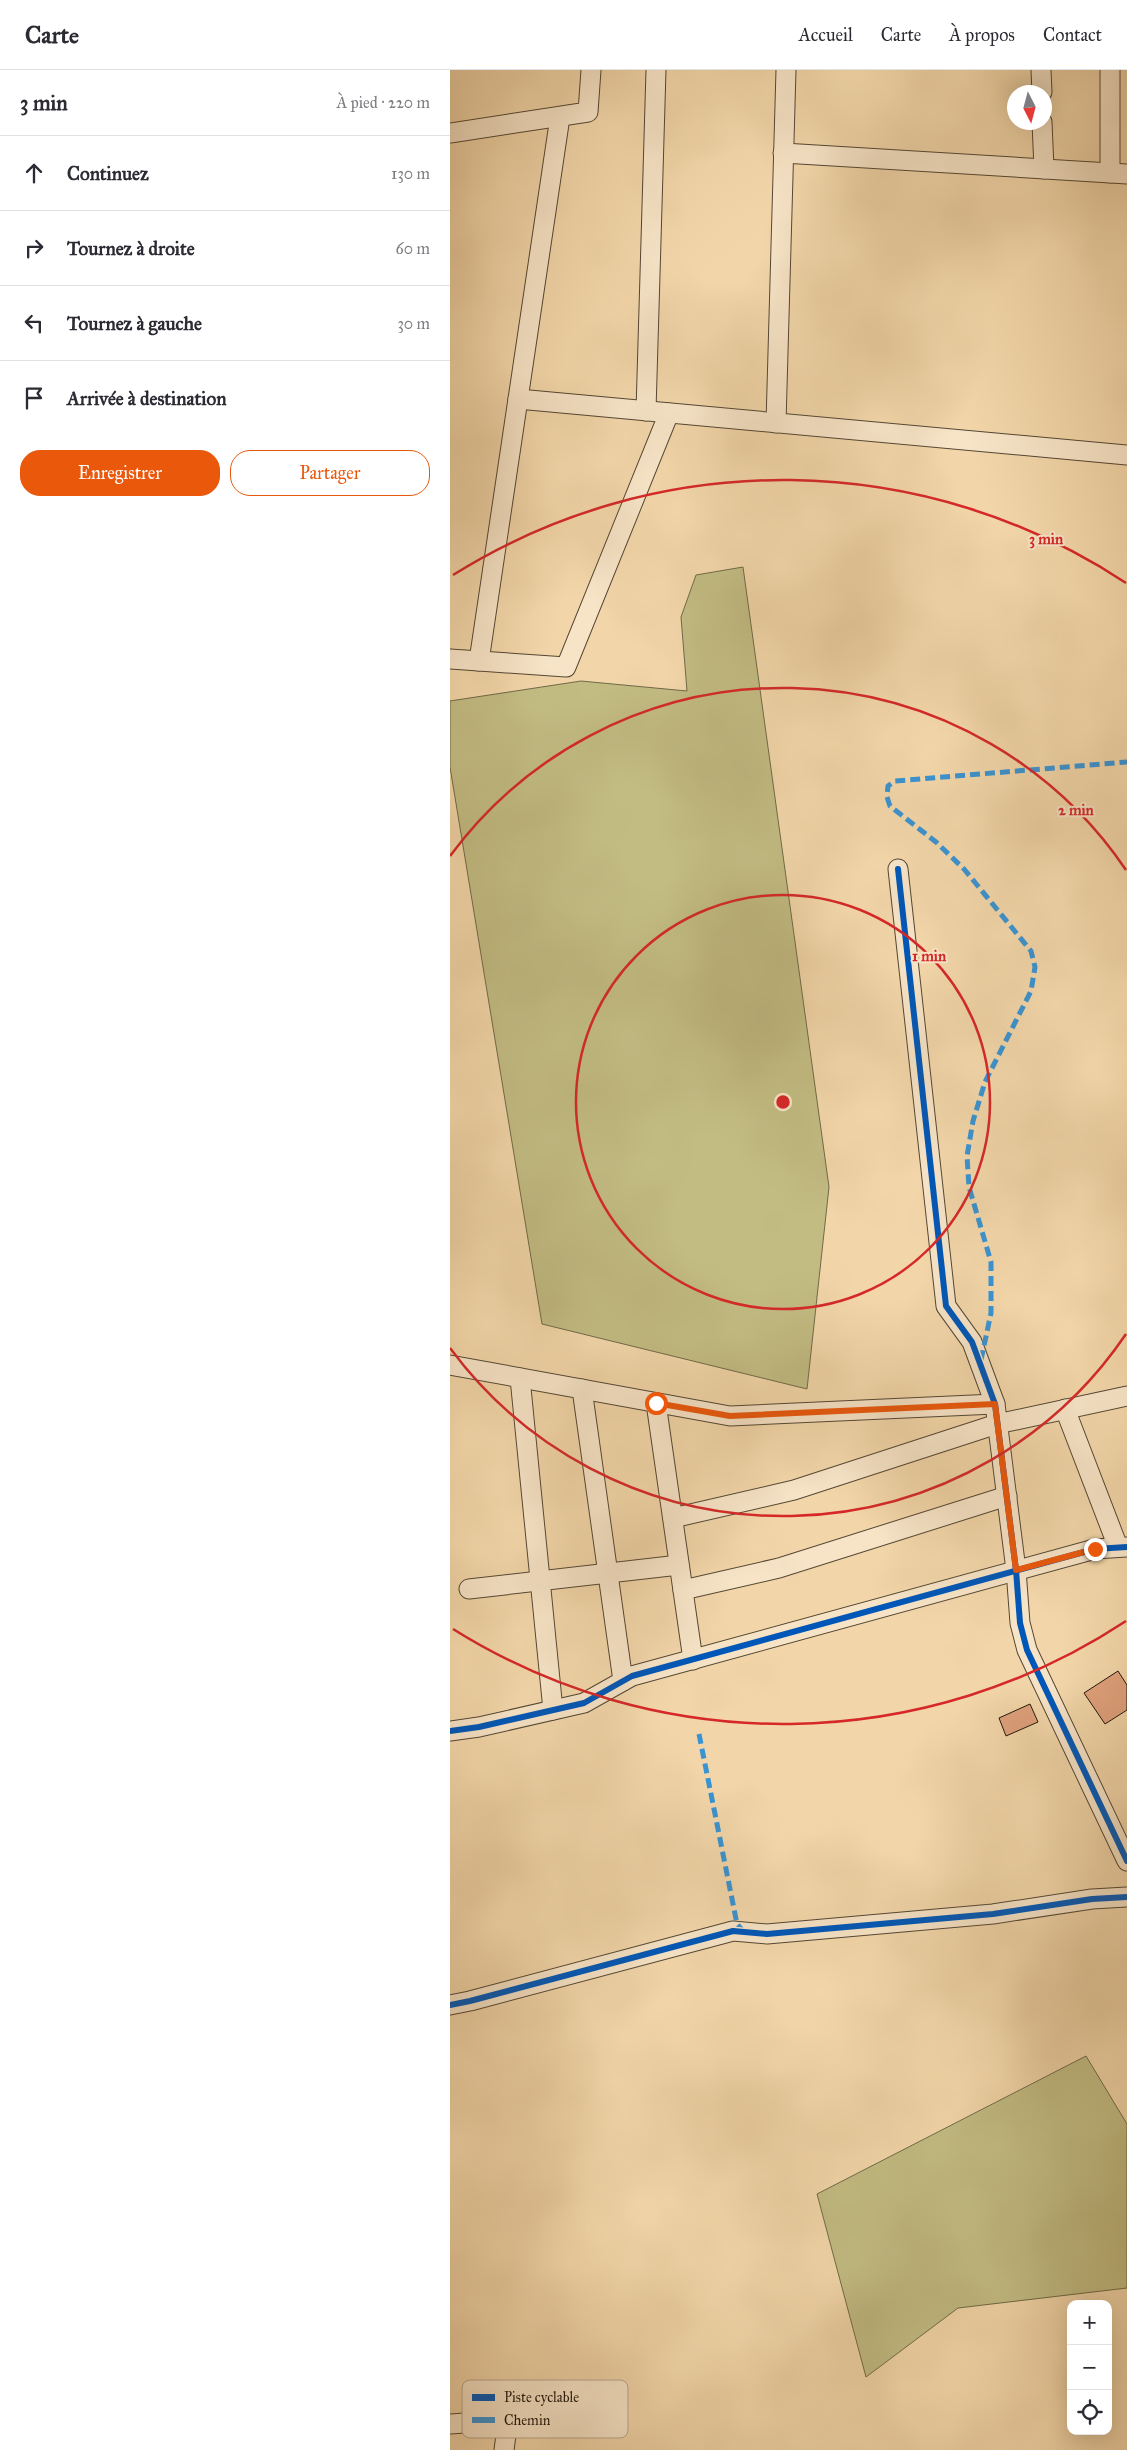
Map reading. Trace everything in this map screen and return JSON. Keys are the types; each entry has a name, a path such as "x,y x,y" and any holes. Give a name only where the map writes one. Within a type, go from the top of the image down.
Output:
{"street":[{"path":"450,133 588,112 591,70"},
{"path":"646,411 656,70"},
{"path":"776,423 786,70"},
{"path":"1041,70 1042,85"},
{"path":"783,153 1118,174 1110,70"},
{"path":"479,661 560,117"},
{"path":"1042,130 1044,169"},
{"path":"518,399 1127,455"},
{"path":"450,659 566,667 669,413"},
{"path":"898,869 946,1306 972,1342 995,1404 1016,1570 1020,1623 1027,1650 1127,1861"},
{"path":"450,1365 730,1416 995,1404"},
{"path":"520,1378 553,1710"},
{"path":"582,1389 623,1681"},
{"path":"673,1518 794,1490 997,1424 1127,1396"},
{"path":"656,1403 692,1660"},
{"path":"450,1731 479,1728 584,1703 632,1676 1095,1549 1122,1547 1065,1409"},
{"path":"683,1590 779,1568 1007,1496"},
{"path":"469,1589 679,1565"},
{"path":"450,2004 470,2001 733,1931 767,1934 993,1914 1092,1899 1127,1897"}],"shaded area":[{"path":"743,567 829,1187 807,1389 542,1324 450,767 450,701 581,681 687,691 681,617 696,575"},
{"path":"1086,2056 1127,2124 1127,2288 958,2308 866,2377 817,2194"}],"building":[{"path":"1118,1671 1127,1685 1127,1710 1105,1724 1084,1693"},
{"path":"1030,1704 1038,1722 1006,1736 999,1718"}],"marked path":[{"path":"981,1360 991,1313 991,1262 969,1187 967,1156 973,1121 985,1082 1031,991 1035,967 1031,951 964,869 936,842 890,806 887,797 888,786 895,781 1127,762"},
{"path":"699,1734 737,1924 743,1931"}],"cycle path":[{"path":"898,869 946,1306 972,1342 995,1404 1016,1570 1020,1623 1027,1650 1127,1861"},
{"path":"450,1731 479,1727 584,1703 632,1676 1095,1549 1127,1547"},
{"path":"450,2005 733,1931 767,1934 993,1914 1092,1899 1127,1897"}],"route":[{"path":"656,1403 730,1416 995,1404 1016,1570 1095,1549"}]}
